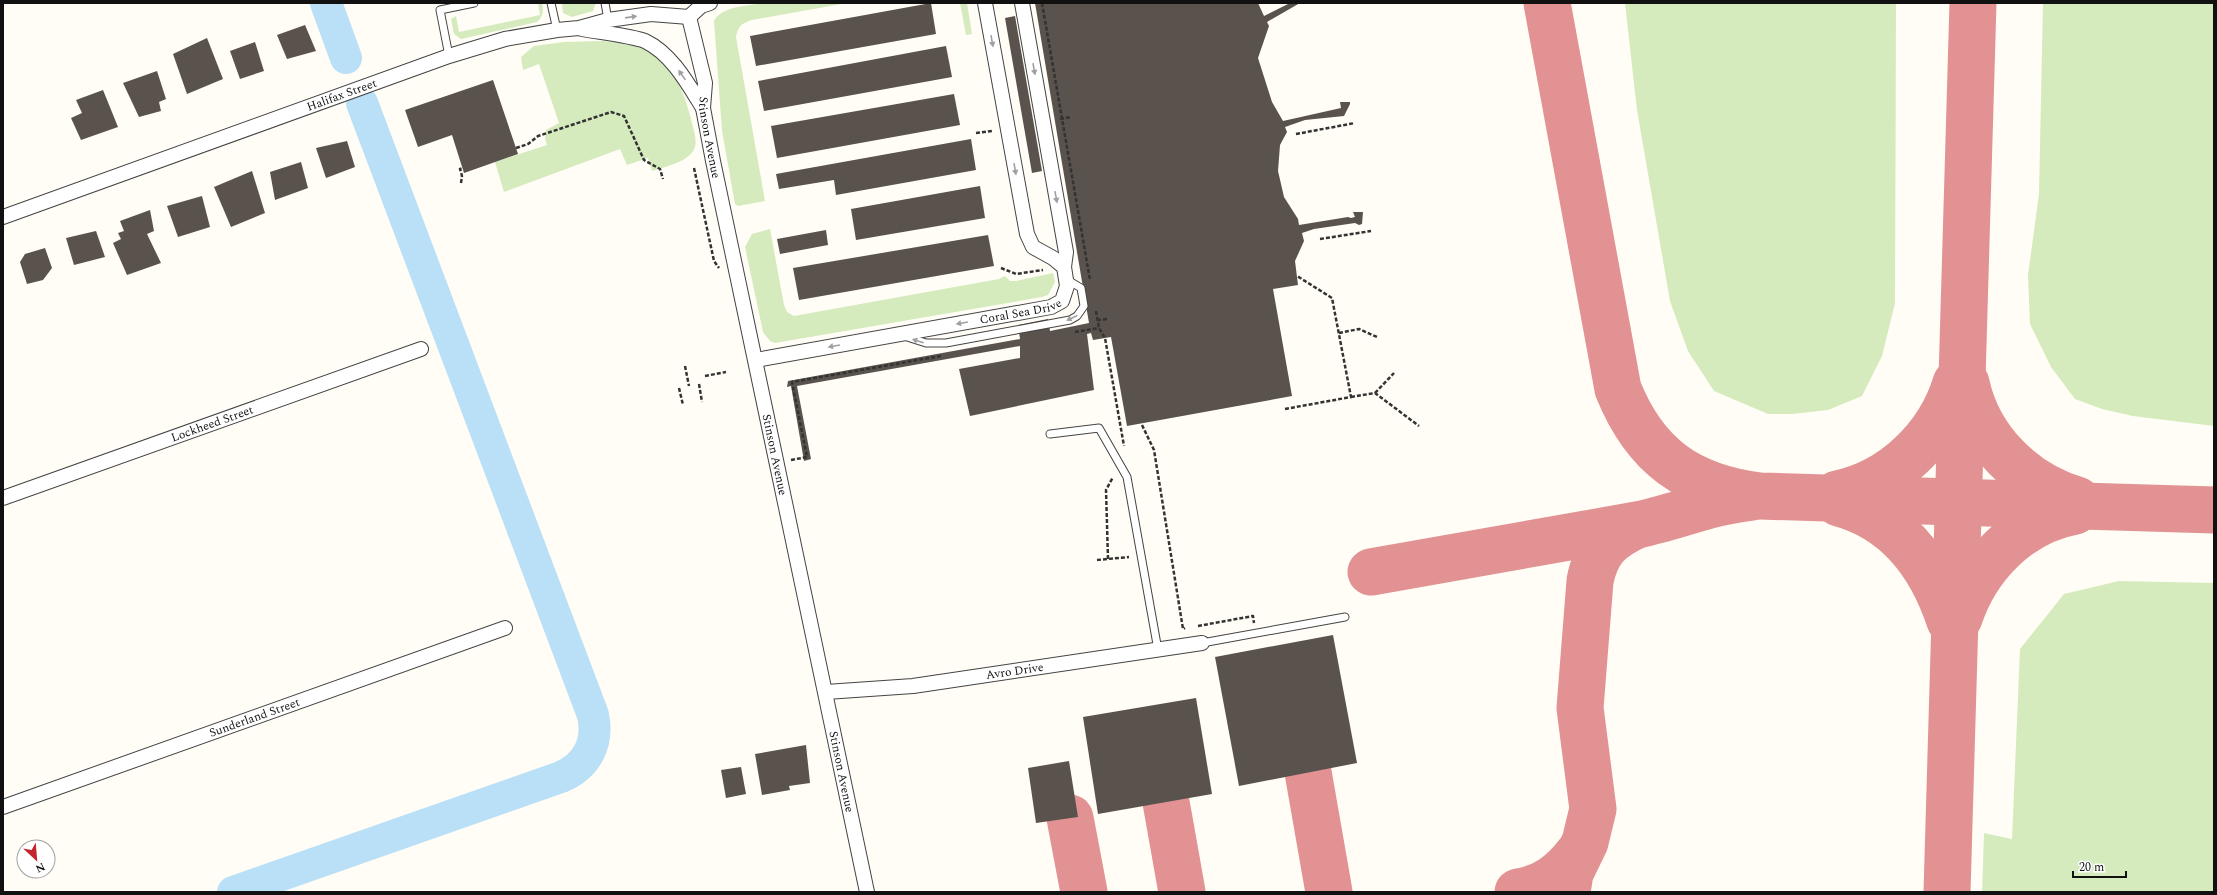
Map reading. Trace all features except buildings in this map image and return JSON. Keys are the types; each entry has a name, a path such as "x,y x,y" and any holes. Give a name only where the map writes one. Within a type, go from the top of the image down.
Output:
{"street":[{"path":"689,17 702,6 710,3"},
{"path":"985,3 1027,234 1033,247 1053,258 1065,273"},
{"name":"Coral Sea Drive","path":"756,360 1051,307 1062,301 1068,286 1065,273 1066,252 1022,3"},
{"name":"Halifax Street","path":"3,216 449,56 505,39 557,30 579,28 608,20 651,14 689,17"},
{"name":"Stinson Avenue","path":"689,17 705,84 703,108 867,892"},
{"path":"579,28 645,41 670,60 680,72 703,108"},
{"name":"Lockheed Street","path":"3,498 421,349"},
{"name":"Sunderland Street","path":"3,807 505,628"},
{"name":"Avro Drive","path":"826,692 913,686 1202,643"}],"lane":[{"path":"449,56 440,10 474,3"},
{"path":"551,3 557,30"},
{"path":"604,3 608,20"},
{"path":"897,334 926,344 946,343 1070,320 1077,316 1084,306 1081,288 1065,273"},
{"path":"1050,434 1099,428 1127,477 1158,650"},
{"path":"1202,643 1345,617"}],"path":[{"path":"1042,3 1090,281"},
{"path":"516,148 528,144 538,136 611,112 624,116 644,160 660,169 663,179"},
{"path":"1296,134 1355,123"},
{"path":"461,184 462,176 460,169 463,168"},
{"path":"1320,239 1372,231"},
{"path":"1297,276 1332,298 1352,397"},
{"path":"1068,333 1098,328 1094,305"},
{"path":"1097,320 1108,318"},
{"path":"1339,333 1359,329 1377,337"},
{"path":"777,462 807,457 792,382 945,356"},
{"path":"685,366 689,386"},
{"path":"705,376 726,372"},
{"path":"1285,409 1375,393 1394,373"},
{"path":"699,384 702,402"},
{"path":"680,388 683,406"},
{"path":"1375,393 1419,426"},
{"path":"1142,424 1154,450 1183,629 1253,616 1256,633"},
{"path":"1097,560 1141,556"}],"green space":[{"path":"538,3 542,3 543,11 541,18 537,22 461,39 454,34 451,19 456,16 459,32 540,15"},
{"path":"562,3 596,3 593,11 572,17 563,13"},
{"path":"763,3 847,3 752,20 746,22 739,28 736,37 765,201 738,206 735,204 722,131 714,21 723,12 743,6"},
{"path":"960,3 967,3 972,34 966,35"},
{"path":"1625,3 1896,3 1895,303 1882,356 1862,396 1828,410 1792,414 1768,414 1714,391 1688,351 1670,301 1637,110"},
{"path":"2043,3 2214,3 2214,426 2133,416 2102,409 2075,399 2051,367 2030,324 2028,275 2039,194"},
{"path":"602,41 638,46 649,51 667,66 674,75 688,107 696,140 693,151 680,162 652,171 648,158 627,165 620,149 504,192 495,162 547,145 545,139 546,130 559,123 539,64 523,70 521,57 534,46 564,42"},
{"path":"770,229 784,305 787,312 794,316 999,279 1005,276 1010,281 1016,281 1053,273 1055,282 1048,295 1042,297 775,343 770,341 763,332 745,247 752,234"},
{"path":"2119,581 2214,583 2214,892 1982,892 1984,833 2012,839 2020,649 2064,594"}],"waterway":[{"path":"326,3 346,58"},
{"path":"233,892 561,777 578,767 584,760 589,752 594,735 593,715 362,103"}],"taxiway":[{"path":"1547,3 1618,389 1641,433 1656,450 1672,464 1691,476 1711,485 1734,492 1760,496 2214,510"},
{"path":"1947,892 1973,3"},
{"path":"1837,494 1858,488 1877,480 1912,455 1939,422 1949,403 1956,383"},
{"path":"1966,383 1972,404 1981,423 1992,441 2006,457 2021,471 2039,483 2057,493 2077,500"},
{"path":"1371,572 1637,525 1723,502 1752,497"},
{"path":"1839,503 1860,510 1879,520 1896,533 1910,547 1934,582 1950,621"},
{"path":"1959,618 1976,581 1988,564 2002,549 2018,536 2036,525 2055,516 2075,511"},
{"path":"1567,892 1570,873 1585,842 1593,809 1580,708 1590,581 1596,561 1605,546 1611,540 1637,525"},
{"path":"1308,772 1329,892"},
{"path":"1166,802 1182,892"},
{"path":"1070,818 1084,892"},
{"path":"1518,892 1544,884 1552,879 1566,868 1578,854"}]}
